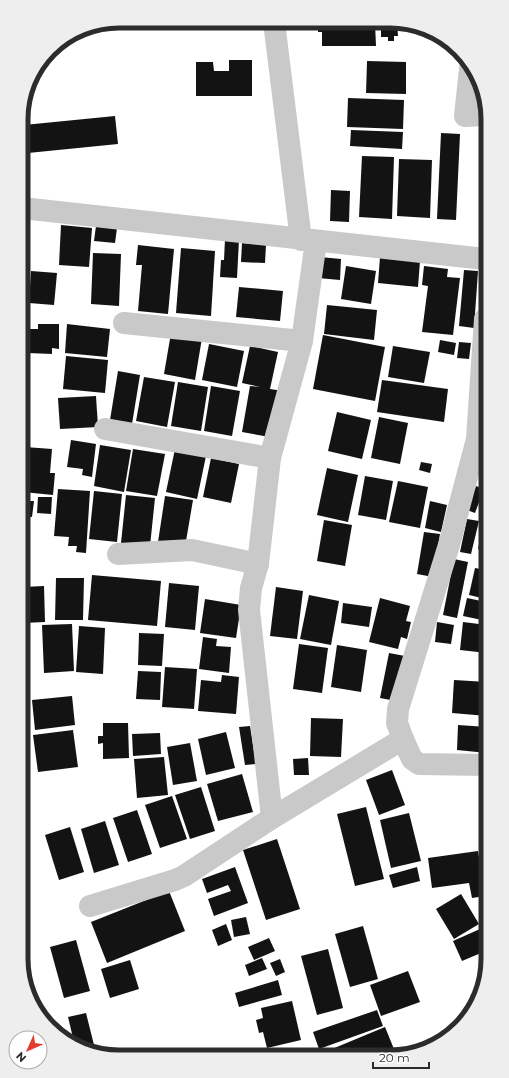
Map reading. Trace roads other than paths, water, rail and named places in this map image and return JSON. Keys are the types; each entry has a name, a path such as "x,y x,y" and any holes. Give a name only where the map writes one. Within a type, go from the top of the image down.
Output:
{"street":[{"path":"272,818 249,610 251,588 258,564 270,458 302,340 308,240 275,28"},
{"path":"469,74 465,116 481,115"},
{"path":"28,209 481,259"},
{"path":"124,323 302,340"},
{"path":"481,379 477,439 449,546 398,709 396,723 412,759 419,764 481,765"},
{"path":"106,429 270,458"},
{"path":"118,554 192,550 258,564"},
{"path":"90,906 175,880 272,818 403,740"}]}
